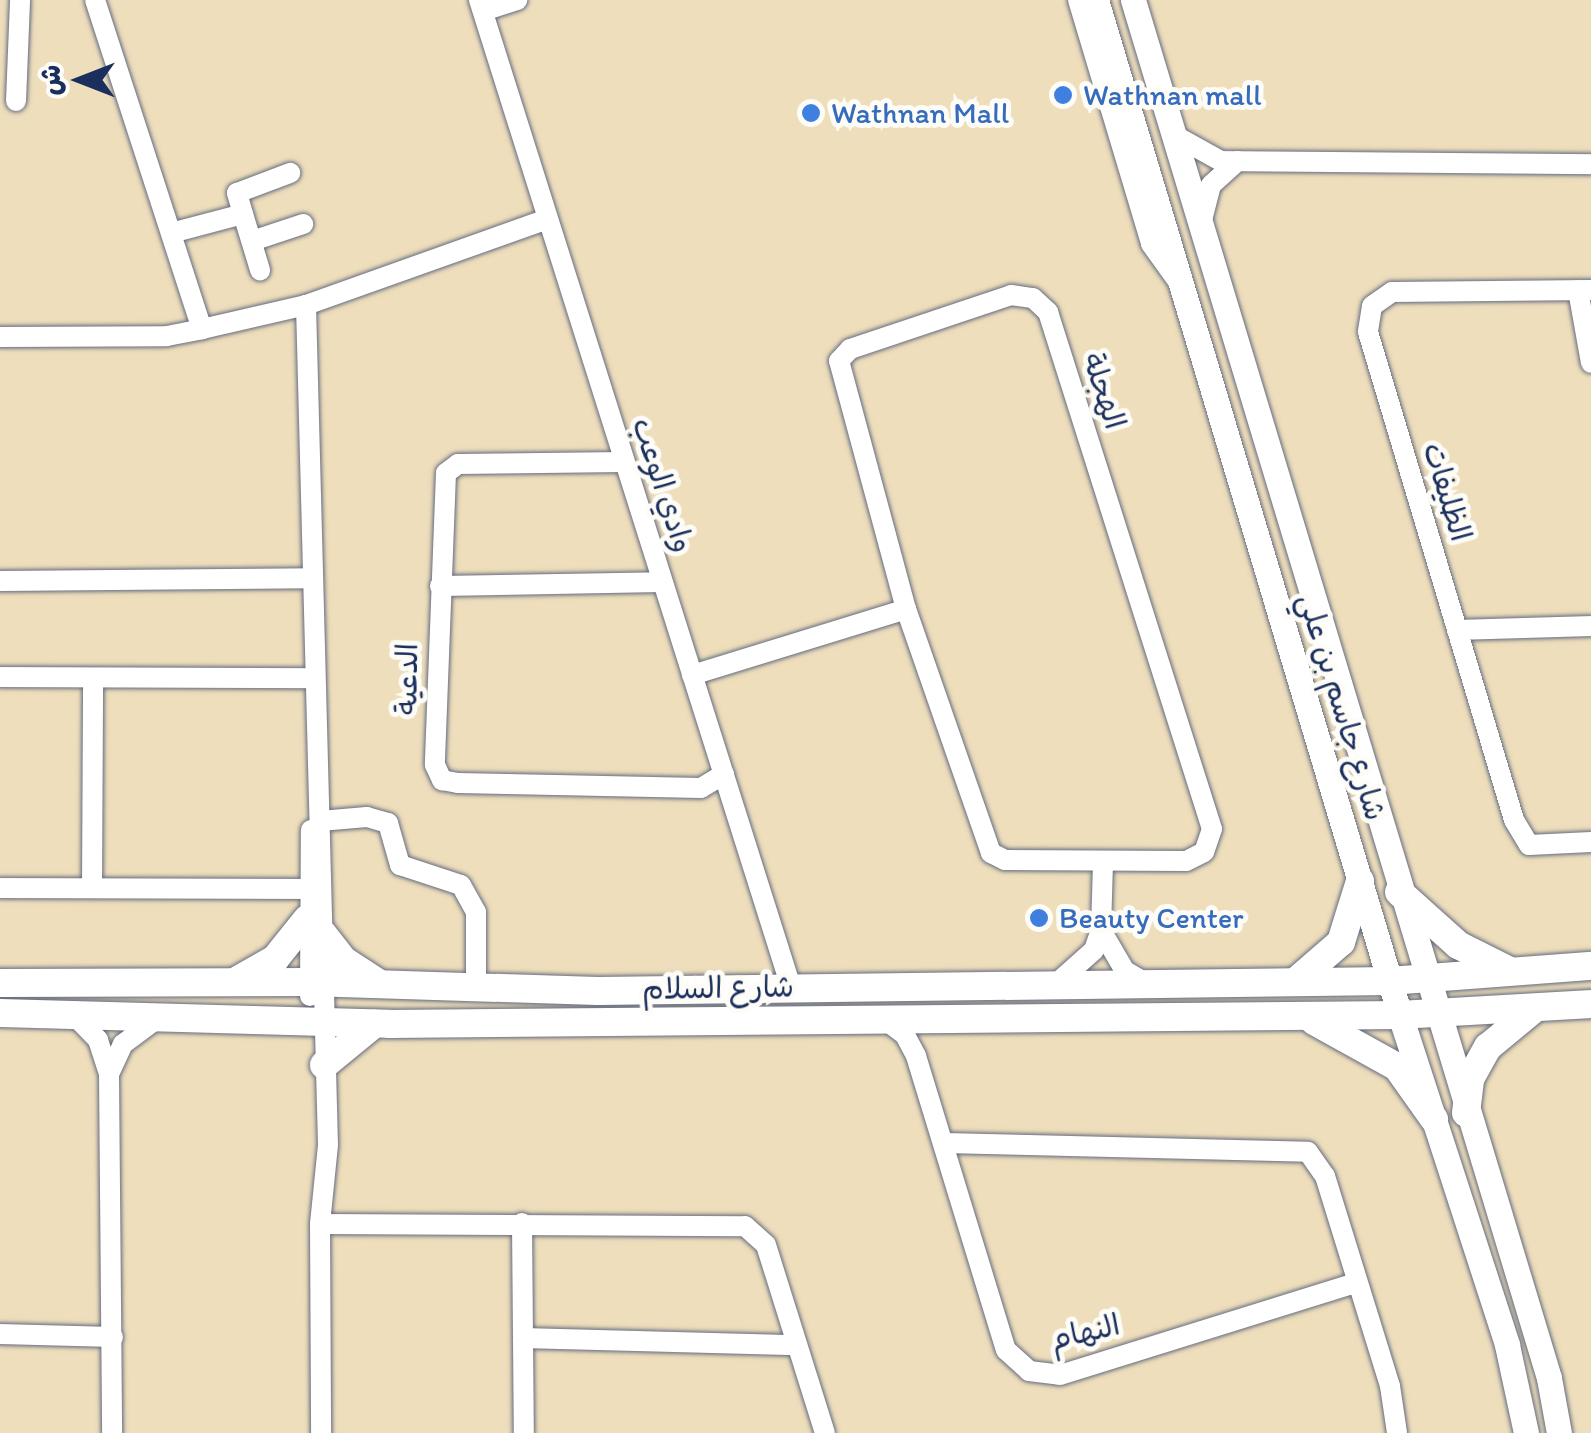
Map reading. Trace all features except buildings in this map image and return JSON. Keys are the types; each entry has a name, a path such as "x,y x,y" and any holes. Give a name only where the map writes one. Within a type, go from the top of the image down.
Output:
{"main road":[{"path":"1295,982 1341,942 1360,881"},
{"path":"1399,892 1458,945 1512,972"},
{"path":"231,983 275,959 315,927 343,960 386,987"},
{"name":"شارع السلام","path":"0,983 316,982 476,991 1146,984 1390,981 1591,966"},
{"name":"شارع السلام","path":"4,1016 374,1024 1400,1015 1591,1004"},
{"path":"1466,1113 1470,1080 1488,1047 1534,1008"},
{"path":"1298,1016 1371,1048 1397,1068 1434,1119"},
{"path":"324,1065 374,1024"}],"street":[{"path":"16,101 20,0"},
{"path":"95,0 202,329"},
{"path":"481,6 517,0"},
{"path":"1078,0 1152,244 1182,286"},
{"name":"شارع جاسم بن علي","path":"1096,0 1400,1015 1506,1345 1526,1433"},
{"name":"شارع جاسم بن علي","path":"1133,0 1399,892 1549,1378 1559,1433"},
{"name":"وادي الوعب","path":"481,6 791,987"},
{"path":"1174,135 1209,159 1591,164"},
{"path":"1201,226 1210,185 1238,161"},
{"path":"260,270 236,193 290,173"},
{"path":"171,234 243,214"},
{"path":"0,337 167,336 202,329 306,305 547,219"},
{"path":"252,242 303,224"},
{"path":"1585,290 1591,362"},
{"name":"الظليفات","path":"1585,290 1392,292 1372,306 1368,332 1514,820 1529,845 1591,842"},
{"name":"الهجلة","path":"1011,295 1033,298 1048,312 1212,829 1204,852 1186,861 1005,860 991,854 906,609 839,360 850,349 1011,295"},
{"path":"306,305 318,810 315,927 321,1433"},
{"name":"الدعية","path":"624,462 458,464 442,486 435,765 442,780 701,788 724,774"},
{"path":"0,581 313,578"},
{"path":"440,586 662,582"},
{"path":"692,675 906,609"},
{"path":"1457,630 1591,626"},
{"path":"0,677 314,678"},
{"path":"92,888 94,678"},
{"path":"315,927 306,889 318,810"},
{"path":"318,810 388,824 400,865 460,885 476,912 476,991"},
{"path":"1056,984 1094,950 1101,930 1103,860"},
{"path":"0,888 306,889"},
{"path":"1101,930 1125,971 1146,984"},
{"path":"76,1017 98,1040 108,1074 112,1433"},
{"path":"108,1074 123,1044 161,1017"},
{"name":"النهام","path":"883,1019 905,1034 920,1066 1006,1350 1029,1370 1060,1375 1354,1284"},
{"path":"920,1066 925,1037 940,1019"},
{"path":"317,1021 324,1065 328,1165 321,1213"},
{"path":"945,1143 1308,1152 1324,1176 1354,1284 1390,1386 1397,1433"},
{"path":"321,1213 522,1223 746,1226 766,1245 825,1433"},
{"path":"522,1223 524,1433"},
{"path":"0,1334 113,1338"},
{"path":"523,1338 797,1344"}],"place":[{"name":"Wathnan mall","path":"1063,95"},
{"name":"Wathnan Mall","path":"811,113"},
{"name":"Beauty Center","path":"1039,918"}]}
